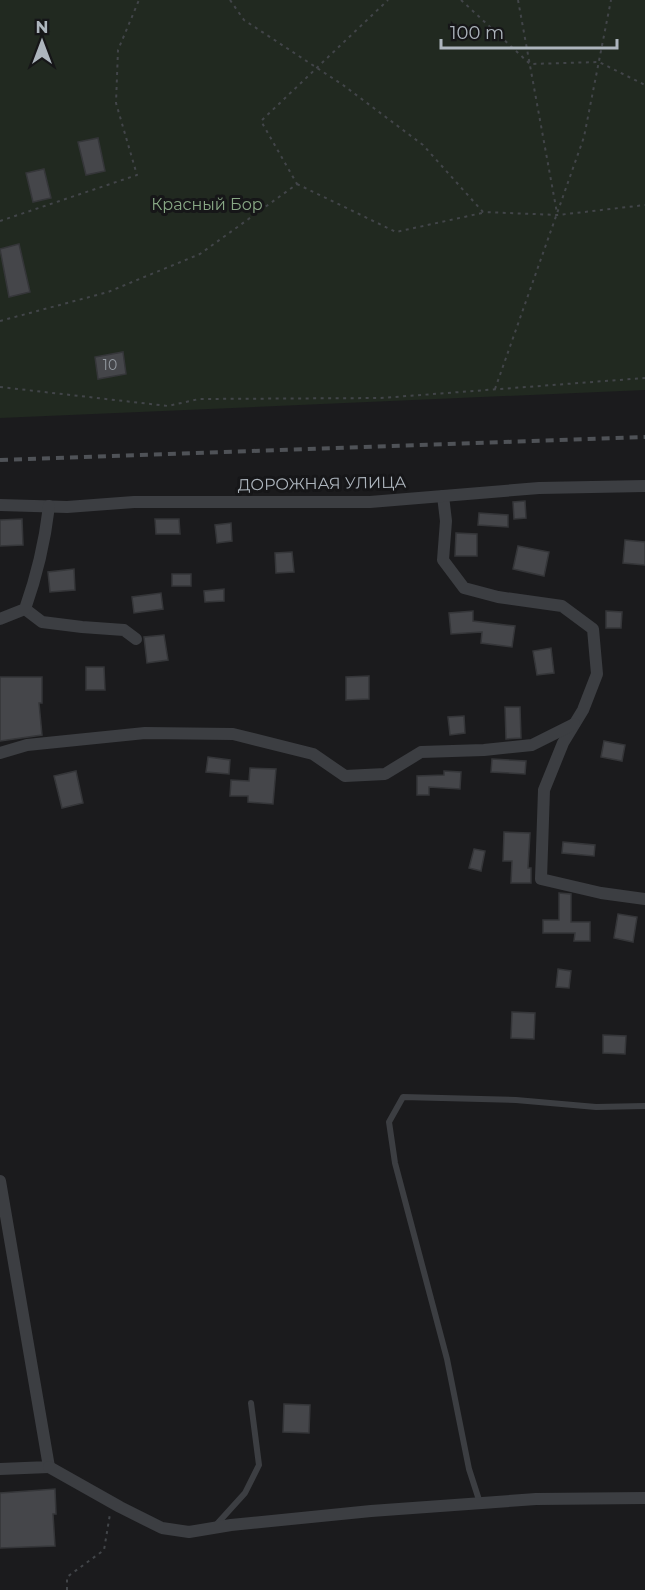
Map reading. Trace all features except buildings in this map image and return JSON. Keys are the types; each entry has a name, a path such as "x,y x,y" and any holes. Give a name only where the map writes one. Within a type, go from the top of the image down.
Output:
{"street":[{"name":"ДОРОЖНАЯ УЛИЦА","path":"0,505 67,507 134,502 370,502 539,488 645,486"},
{"path":"443,496 446,520 443,560 464,588 498,597 562,606 593,629 597,674 583,710 563,743 544,790 541,879 601,893 645,899"},
{"path":"0,619 25,609 46,535 49,506"},
{"path":"25,609 42,622 123,630 136,639"},
{"path":"0,753 27,746 145,733 233,734 313,754 345,776 385,774 421,752 484,750 532,745 575,724"},
{"path":"0,1181 49,1467"},
{"path":"0,1469 49,1467 162,1528 189,1532 371,1511 536,1499 645,1498"}],"lane":[{"path":"480,1503 469,1469 447,1359 395,1163 389,1122 403,1096 516,1100 596,1107 645,1106"},
{"path":"214,1528 245,1493 260,1466 251,1403"}],"path":[{"path":"0,221 137,175 116,103 118,50 139,0"},
{"path":"230,0 244,20 317,67 423,145 483,212"},
{"path":"388,0 261,121 297,184 396,232 483,212 558,215 645,205"},
{"path":"461,0 530,63 599,62 645,85"},
{"path":"518,0 558,215"},
{"path":"495,389 584,137 611,0"},
{"path":"0,321 108,292 200,254 297,184"},
{"path":"0,387 168,406 199,399 381,398 645,378"},
{"path":"67,1590 67,1577 104,1550 112,1502"}],"green space":[{"name":"Красный Бор","path":"0,0 645,0 645,390 0,418"}],"railway":[{"path":"0,460 645,437"}]}
